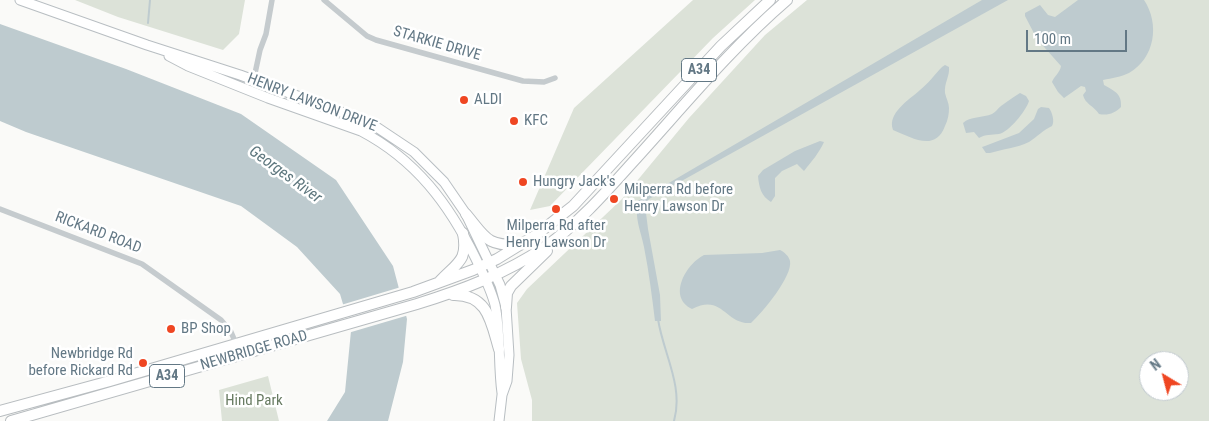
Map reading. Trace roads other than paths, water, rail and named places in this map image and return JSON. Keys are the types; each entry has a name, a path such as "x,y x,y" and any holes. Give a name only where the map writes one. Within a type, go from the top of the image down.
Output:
{"highway":[{"name":"A34","path":"485,265 521,245 549,226 573,206 721,46 770,0"},
{"name":"A34","path":"491,278 546,246 600,199 728,55 787,0"},
{"path":"466,214 491,242 504,246 521,245"},
{"path":"506,307 507,293 511,286 572,225"},
{"path":"438,283 462,260 465,251 463,233"},
{"name":"NEWBRIDGE ROAD","path":"0,411 413,292 485,265"},
{"name":"NEWBRIDGE ROAD","path":"11,421 324,332 439,297 491,278"},
{"path":"439,297 460,295 477,300 484,307 490,318 499,349"}],"main road":[{"name":"HENRY LAWSON DRIVE","path":"20,0 147,45 193,59 354,117 391,136 426,163 444,182 466,214 491,278 497,316 502,396 499,421"},
{"name":"HENRY LAWSON DRIVE","path":"147,45 188,66 251,92 343,124 375,139 398,155 424,179 452,215 485,265"},
{"name":"HENRY LAWSON DRIVE","path":"491,278 500,285 506,307 509,355 507,381 502,396"}],"street":[{"path":"251,92 260,50 266,34 272,0"},
{"name":"STARKIE DRIVE","path":"324,0 368,36 376,40 523,81 544,82 555,78"},
{"name":"RICKARD ROAD","path":"0,209 142,264 221,320 231,332 241,355"}],"water":[{"path":"982,0 1008,0 649,199 645,205 660,295 661,321 655,321 644,247 637,219 638,201"},
{"path":"1078,0 1144,0 1152,19 1152,40 1145,59 1129,73 1103,80 1104,85 1119,95 1121,102 1121,107 1111,114 1099,114 1088,103 1083,95 1086,91 1085,87 1081,86 1064,98 1058,92 1052,82 1061,66 1037,39 1025,16 1025,13 1040,5 1048,15 1055,17"},
{"name":"Georges River","path":"0,24 126,69 241,114 336,180 393,266 407,319 403,362 388,421 327,421 345,392 351,331 340,294 297,247 241,206 26,132 0,121"},
{"path":"945,65 949,67 945,93 949,110 947,121 941,134 935,139 922,141 893,130 893,118 900,107 926,85"},
{"path":"1020,93 1026,96 1029,101 1021,115 1003,132 979,138 974,132 966,133 963,123 973,118 992,114"},
{"path":"1041,107 1049,108 1053,119 1052,126 1029,142 986,153 982,147 1019,133 1034,119 1038,109"},
{"path":"820,141 824,142 804,171 797,164 782,171 775,178 775,196 771,202 768,200 761,191 758,180 758,176 763,170 795,151"},
{"path":"780,250 789,257 790,268 787,276 769,303 751,323 735,319 711,305 702,305 692,309 685,304 681,297 680,289 686,273 697,259 704,255 762,253"}],"waterway":[{"path":"148,23 150,0"},
{"path":"658,319 675,382 676,408 674,421"}],"place":[{"name":"ALDI","path":"464,100"},
{"name":"KFC","path":"514,121"},
{"name":"Hungry Jack's","path":"523,182"},
{"name":"Milperra Rd before Henry Lawson Dr","path":"614,199"},
{"name":"Milperra Rd after Henry Lawson Dr","path":"556,209"},
{"name":"BP Shop","path":"171,329"},
{"name":"Newbridge Rd before Rickard Rd","path":"143,363"}],"park label":[{"name":"Hind Park","path":"254,401"}]}
